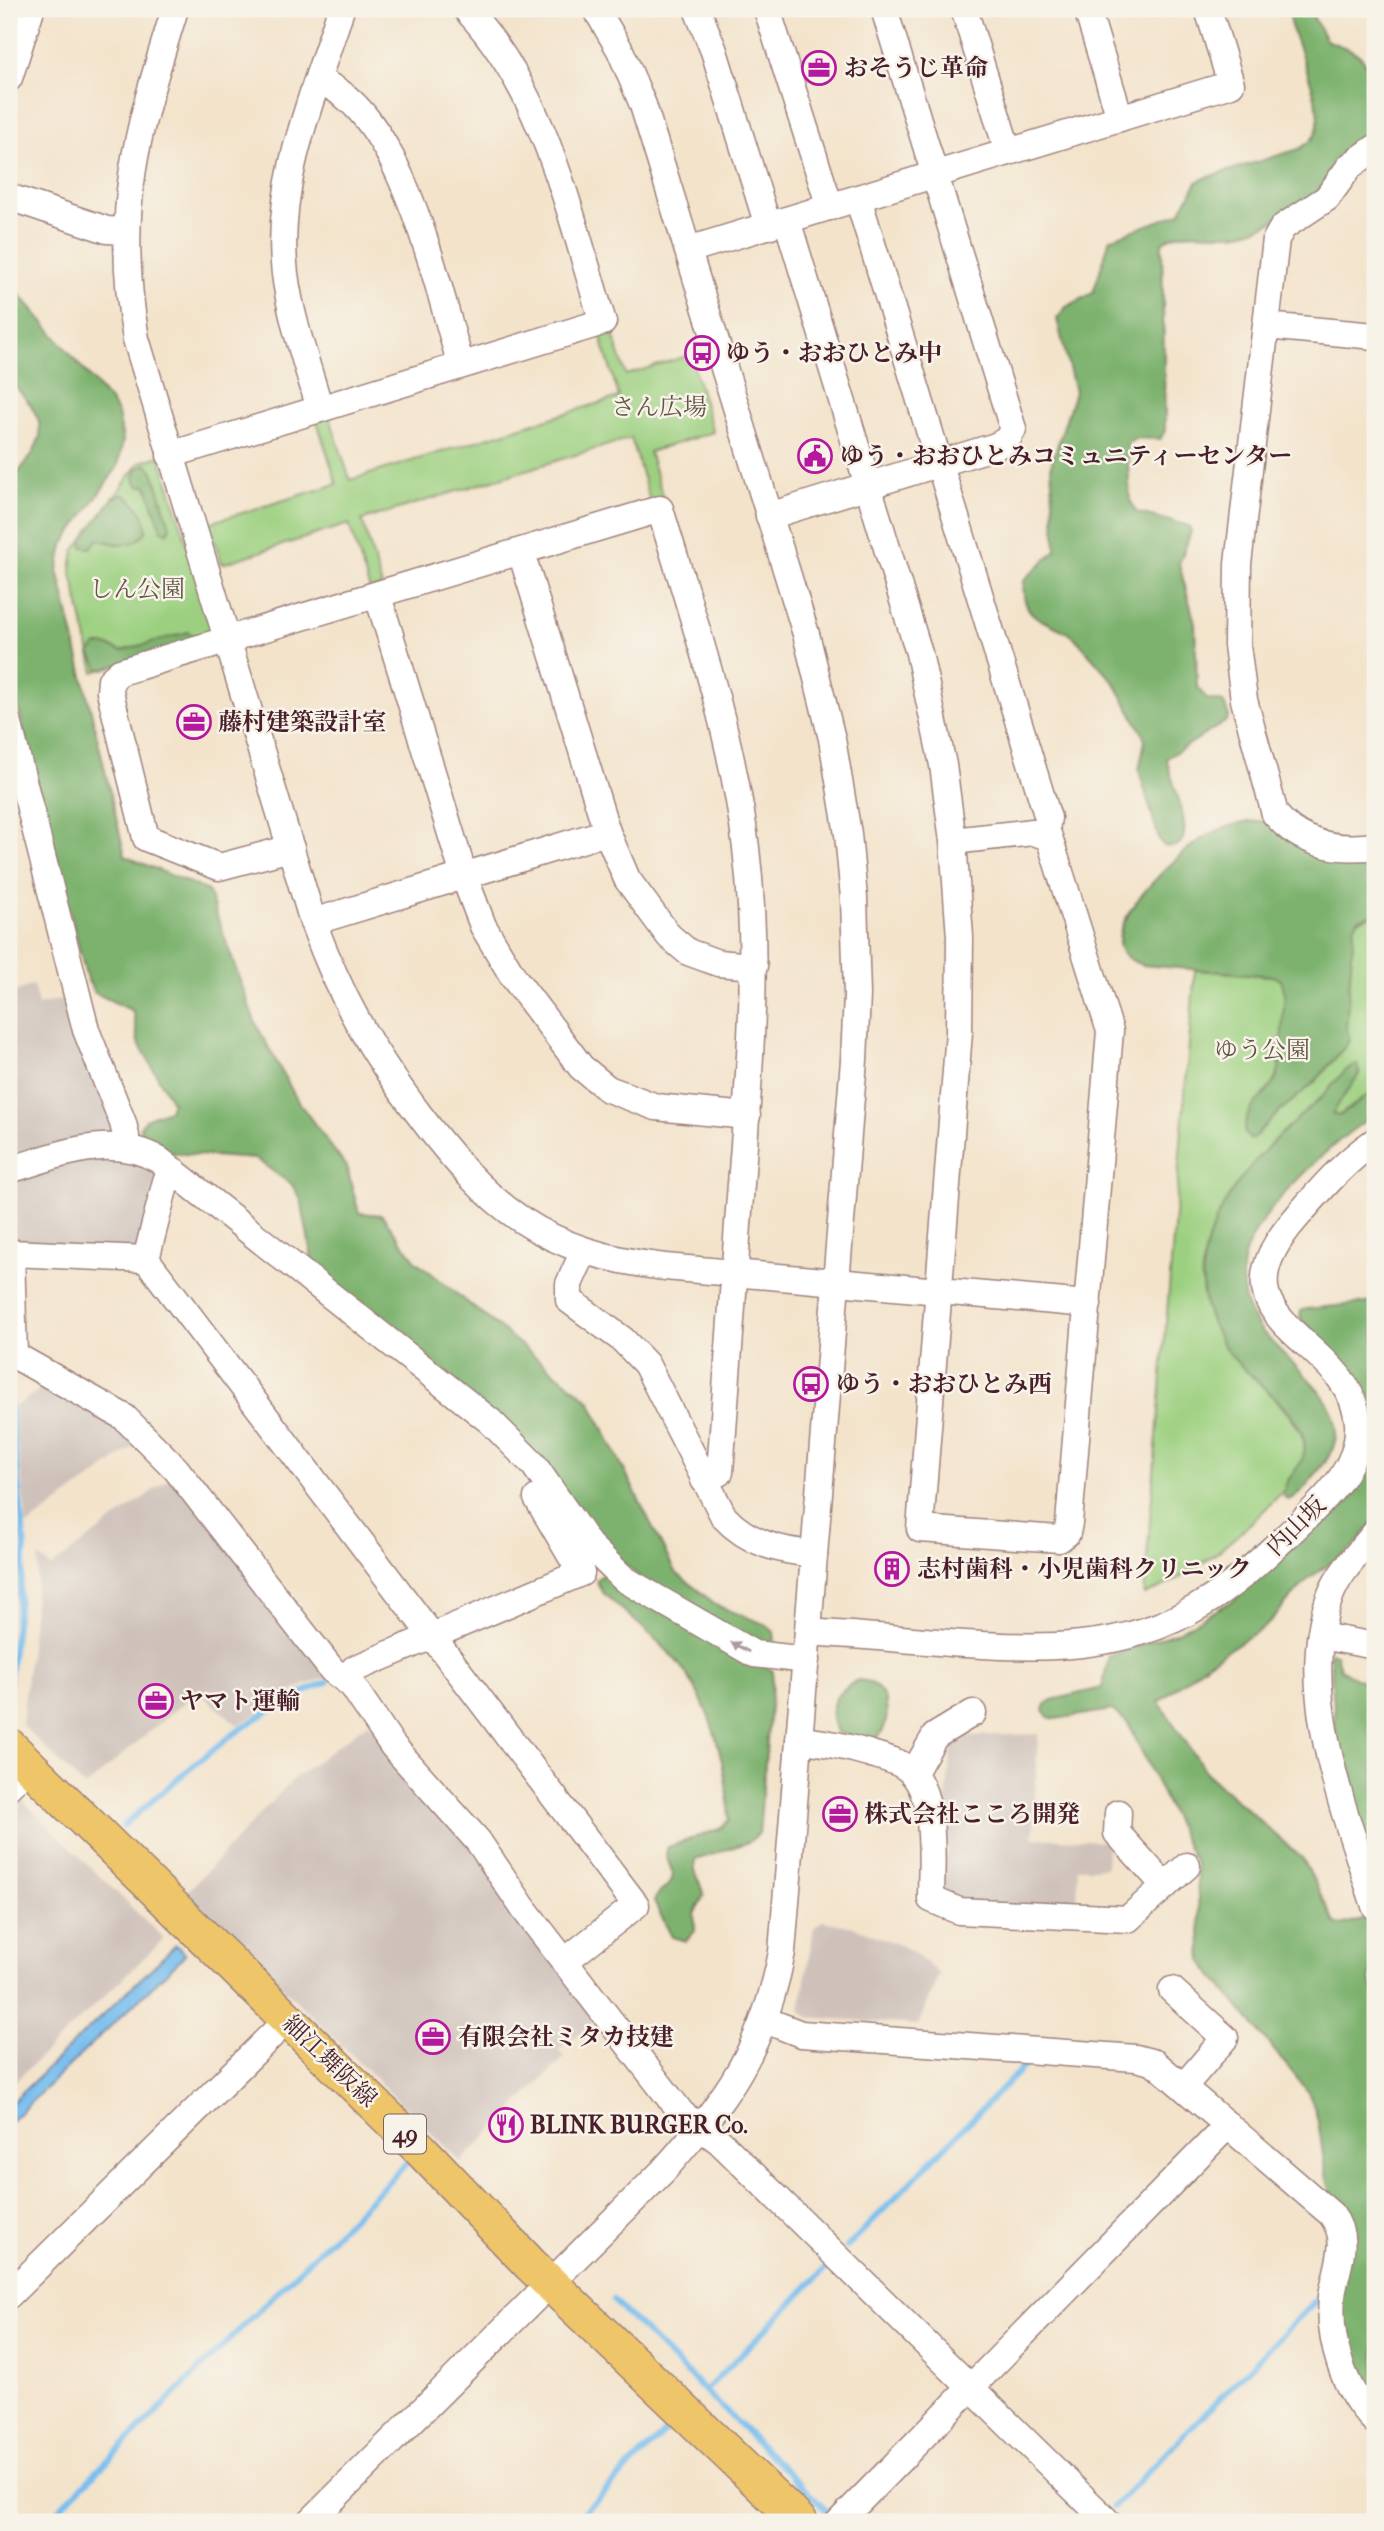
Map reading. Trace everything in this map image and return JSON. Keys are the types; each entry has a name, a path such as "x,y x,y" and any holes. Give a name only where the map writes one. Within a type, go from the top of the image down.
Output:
{"main road":[{"name":"細江舞阪線","path":"15,1766 288,2019 421,2150 489,2224 800,2522"}],"street":[{"path":"9,78 31,9"},
{"path":"175,9 137,136 129,178 127,275 136,339 313,922 337,986 359,1030 386,1071 464,1173 513,1216 541,1233 584,1251 632,1263 1087,1304"},
{"path":"320,409 289,300 283,243 290,176 341,9"},
{"path":"170,455 603,322 537,118 505,57 466,9"},
{"path":"310,2522 663,2171 701,2127 740,2073 765,2020 782,1952 856,1027 854,898 848,834 832,739 812,655 639,95 620,50 596,9"},
{"path":"697,9 778,223 869,485 928,690 943,765 953,841 960,937 960,1022 920,1529 1059,1539 1067,1533 1110,1031 1053,846 1045,835 1033,832 953,841"},
{"path":"767,9 830,207"},
{"path":"769,516 996,446 1007,440 1013,429 884,9"},
{"path":"964,9 1008,152"},
{"path":"1087,9 1120,118"},
{"path":"688,250 1231,84 1208,9"},
{"path":"318,81 337,90 362,114 384,142 400,173 461,365"},
{"path":"1375,148 1350,166 1327,198 1278,232 1238,564 1237,645 1244,700 1275,814 1287,829 1324,845 1345,848 1375,846"},
{"path":"9,197 107,230 126,231"},
{"path":"858,198 1048,818 1045,835"},
{"path":"1266,326 1375,335"},
{"path":"290,848 219,867 154,843 142,829 110,692 111,680 120,672 228,642 660,509 707,663 731,759 749,876 754,966 747,1116 720,1472 704,1480"},
{"path":"521,552 607,832 627,879 674,942 702,959 754,966"},
{"path":"378,596 464,876 483,926 502,962 575,1059 594,1079 639,1103 747,1116"},
{"path":"9,725 86,1030 123,1123 126,1136 124,1146"},
{"path":"313,922 607,832"},
{"name":"内山坂","path":"808,1632 1010,1647 1075,1647 1139,1633 1170,1622 1226,1589 1252,1569 1318,1506 1344,1474 1358,1436 1355,1408 1343,1384 1274,1310 1264,1280 1266,1264 1281,1235 1324,1186 1345,1163 1375,1140"},
{"path":"9,1170 87,1148 124,1146 146,1153 174,1171 491,1421 534,1465 589,1545 624,1579 754,1654 806,1660"},
{"path":"146,1259 166,1181 174,1171"},
{"path":"584,1251 569,1284 569,1300 573,1307 623,1340 646,1364 724,1517 743,1534 787,1552 814,1554"},
{"path":"146,1259 11,1253 14,1355 124,1417 176,1469 332,1670 346,1680 393,1746 478,1841 516,1899 682,2114 719,2141 1108,2522"},
{"path":"146,1259 636,1905 564,1962"},
{"path":"346,1680 354,1669 581,1573 510,1453 516,1447"},
{"path":"1375,1534 1332,1591 1321,1636 1319,1660 1327,1751 1375,1906"},
{"path":"1321,1636 1375,1646"},
{"path":"913,1774 935,1736 973,1713"},
{"path":"799,1740 832,1743 893,1760 913,1774 922,1787 930,1822 931,1899 958,1911 1128,1919 1187,1866"},
{"path":"1118,1813 1117,1833 1165,1886"},
{"path":"1172,1990 1225,2038 1184,2086"},
{"path":"9,2295 288,2019"},
{"path":"765,2020 802,2034 1136,2058 1155,2063 1339,2224 1343,2249 1332,2297 1336,2349 1356,2396 1375,2421"},
{"path":"839,2522 1228,2125"}],"shaded area":[{"path":"33,985 38,1005 68,998 108,1113 113,1137 9,1162 9,994"},
{"path":"102,1153 159,1170 138,1252 9,1247 9,1178"},
{"path":"51,1383 140,1442 27,1526 14,1407"},
{"path":"9,1447 20,1549 9,1548"},
{"path":"174,1475 329,1676 300,1687 238,1725 197,1691 85,1787 22,1725 39,1557 51,1567"},
{"path":"369,1722 451,1820 599,2018 558,2050 564,2057 461,2162 186,1893 293,1779"},
{"path":"1038,1734 1033,1838 1107,1841 1106,1868 1078,1868 1077,1909 960,1903 939,1894 939,1854 948,1855 946,1799 952,1747 965,1736"},
{"path":"15,1793 164,1939 9,2087 9,1800"},
{"path":"822,1921 854,1927 911,1950 939,1974 918,2025 807,2017 800,2010 814,1928"}],"green space":[{"path":"1290,9 1309,9 1326,40 1351,50 1368,66 1375,89 1375,137 1314,194 1279,218 1240,233 1188,233 1169,238 1162,243 1165,431 1160,439 1135,438 1127,444 1130,500 1136,512 1189,526 1191,532 1179,564 1195,623 1197,686 1207,699 1223,702 1229,716 1225,722 1167,758 1184,827 1183,838 1177,845 1164,846 1159,839 1139,770 1145,741 1114,682 1076,639 1039,618 1026,606 1024,580 1056,550 1051,465 1075,392 1057,319 1066,307 1093,293 1110,239 1180,213 1197,182 1205,178 1299,149 1312,139 1317,130 1317,107 1290,23"},
{"path":"9,282 111,402 118,414 123,440 118,466 63,545 58,570 125,856 208,891 255,1022 297,1100 347,1168 359,1213 382,1215 416,1261 589,1400 675,1572 718,1606 767,1625 774,1632 775,1641 763,1648 649,1585 595,1540 314,1269 301,1200 292,1185 256,1159 170,1153 151,1146 142,1137 140,1127 147,1118 169,1110 172,1102 138,1042 133,1011 95,993 87,979 9,672 9,485 33,453 40,437 39,421 31,405 9,379"},
{"name":"さん広場","path":"611,328 626,375 690,355 713,432 649,452 664,500 651,504 631,438 362,520 382,586 370,590 349,524 222,564 209,523 337,484 316,418 329,415 350,480 619,397 599,331"},
{"name":"しん公園","path":"160,456 214,631 209,639 94,672 71,569 74,551 140,462"},
{"path":"146,464 153,471 170,527 168,533 161,529 147,486 139,486 134,480 136,469"},
{"path":"122,494 140,510 146,532 130,544 98,539 91,548 83,547 82,540 113,498"},
{"path":"188,632 195,636 191,644 103,669 99,669 90,653 96,645 106,645 121,651"},
{"path":"1262,821 1375,856 1375,914 1358,919 1354,928 1346,1028 1348,1043 1315,1082 1251,1140 1245,1134 1248,1114 1276,1079 1279,1069 1285,993 1281,980 1273,976 1142,965 1123,953 1119,937 1124,922 1148,887 1194,844 1218,830 1240,823"},
{"name":"ゆう公園","path":"1375,914 1375,1090 1337,1117 1332,1114 1333,1110 1359,1074 1333,1086 1317,1101 1214,1236 1206,1251 1202,1287 1210,1318 1226,1346 1289,1415 1302,1435 1304,1455 1291,1481 1231,1541 1190,1572 1144,1595 1195,970 1349,982 1355,922"},
{"path":"1357,1064 1359,1074 1332,1114 1340,1116 1375,1090 1375,1115 1319,1158 1280,1198 1251,1239 1243,1262 1244,1295 1254,1321 1270,1341 1309,1379 1325,1399 1335,1420 1335,1442 1322,1466 1302,1490 1288,1500 1284,1497 1284,1489 1304,1454 1302,1434 1287,1410 1230,1355 1222,1343 1206,1308 1203,1273 1209,1239 1222,1207 1242,1177 1266,1149 1323,1096 1341,1075"},
{"path":"1375,1302 1375,1520 1354,1547 1308,1579 1266,1626 1207,1663 1159,1702 1208,1775 1303,1859 1335,1923 1341,1925 1370,1917 1375,1927 1375,1962 1370,1977 1375,1996 1375,2407 1361,2385 1345,2336 1339,2283 1336,2204 1326,2175 1313,2103 1306,2089 1202,1962 1196,1864 1128,1723 1112,1710 1055,1719 1048,1717 1044,1711 1046,1704 1052,1700 1102,1688 1109,1656 1175,1633 1234,1600 1327,1515 1363,1467 1371,1436 1368,1405 1354,1376 1300,1318 1301,1311"},
{"path":"604,1574 773,1671 759,1833 749,1842 695,1860 694,1868 704,1895 694,1914 695,1931 686,1941 672,1937 654,1902 672,1880 668,1847 719,1829 729,1820 725,1777 715,1734 698,1693 674,1658 602,1592 596,1580"},
{"path":"1330,1652 1336,1654 1340,1669 1375,1689 1375,1879 1338,1761"},
{"path":"858,1680 870,1683 879,1690 887,1711 882,1731 876,1738 868,1741 837,1732 833,1723 834,1701 844,1689"}],"water":[{"path":"176,1945 185,1955 9,2123 9,2105"}],"waterway":[{"path":"9,1395 25,1549 9,1682"},
{"path":"123,1826 219,1745 271,1710 328,1682"},
{"path":"847,2247 1027,2063"},
{"path":"46,2522 406,2164"},
{"path":"705,2391 828,2266"},
{"path":"1113,2507 1321,2295"},
{"path":"613,2300 832,2516"},
{"path":"574,2522 669,2428"}],"place":[{"name":"おそうじ革命","path":"819,68"},
{"name":"ゆう・おおひとみ中","path":"702,353"},
{"name":"ゆう・おおひとみコミュニティーセンター","path":"815,456"},
{"name":"藤村建築設計室","path":"194,722"},
{"name":"ゆう・おおひとみ西","path":"811,1384"},
{"name":"志村歯科・小児歯科クリニック","path":"892,1569"},
{"name":"ヤマト運輸","path":"156,1701"},
{"name":"株式会社こころ開発","path":"840,1814"},
{"name":"有限会社ミタカ技建","path":"433,2037"},
{"name":"BLINK BURGER Co.","path":"506,2125"}]}
